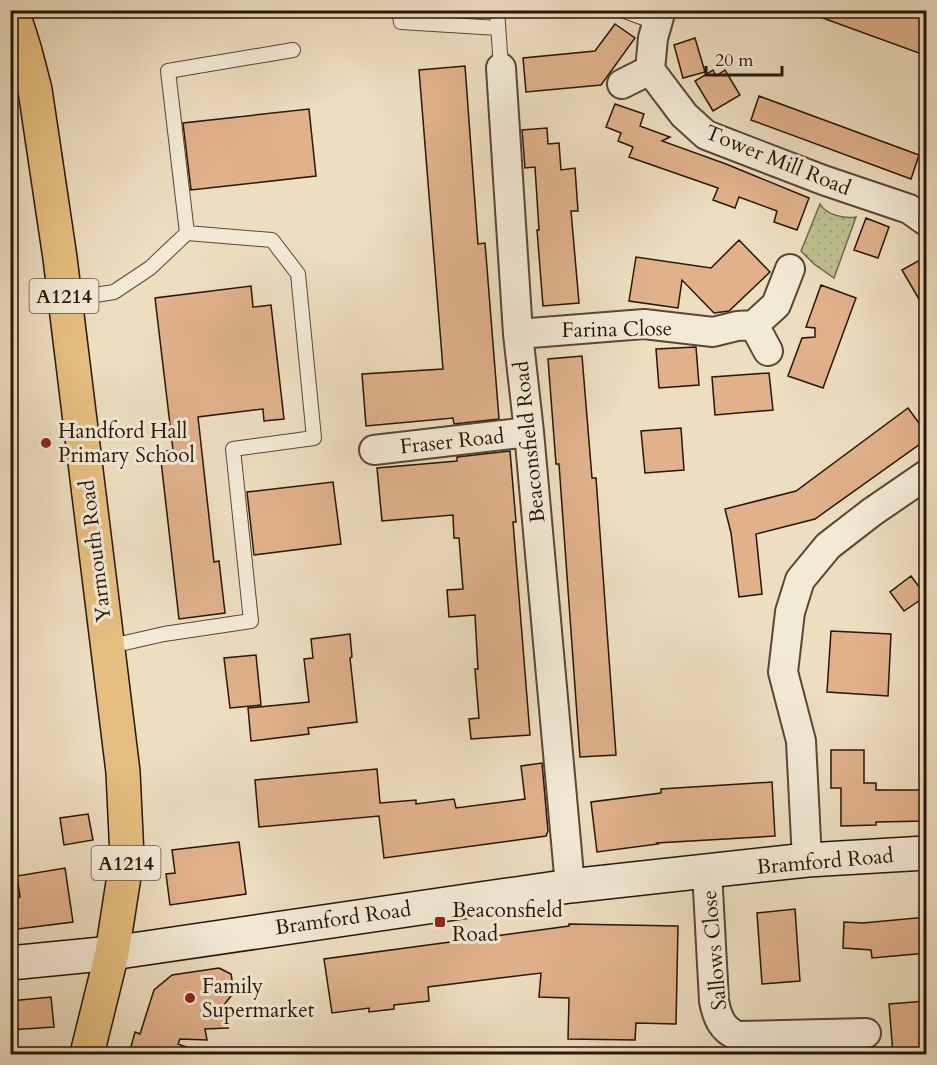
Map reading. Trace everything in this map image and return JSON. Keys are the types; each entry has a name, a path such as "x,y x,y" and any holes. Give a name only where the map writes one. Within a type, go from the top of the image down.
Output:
{"main road":[{"name":"Yarmouth Road","path":"14,11 35,90 60,258 123,772 127,857 112,953"},
{"name":"Bramford Road","path":"10,963 112,953 570,886 807,860 927,853"},
{"name":"A1214","path":"87,1054 112,953"}],"street":[{"path":"622,84 650,70 653,38 658,20"},
{"name":"Beaconsfield Road","path":"501,68 518,334 570,886"},
{"name":"Tower Mill Road","path":"650,70 684,115 706,135 823,180 909,209 927,221"},
{"path":"768,351 754,325 776,305 790,269"},
{"name":"Farina Close","path":"518,334 644,324 712,332 737,326 754,325"},
{"name":"Fraser Road","path":"374,450 529,432"},
{"path":"807,860 801,741 783,672 789,612 800,580 828,546 872,512 923,484"},
{"name":"Sallows Close","path":"707,872 714,1001 717,1015 728,1031 738,1036 866,1033"}],"lane":[{"path":"399,10 401,22 498,28"},
{"path":"497,10 501,68"},
{"path":"622,10 658,20"},
{"path":"187,233 168,71 293,50"},
{"path":"64,300 114,292 150,268 187,233 272,240 298,274 314,438 233,449 251,621 164,634 106,647"}],"green space":[{"path":"820,204 827,211 836,215 856,217 834,278 814,264 801,251"}],"building":[{"path":"810,10 903,10 927,19 927,56 809,13"},
{"path":"615,24 635,38 601,85 526,92 523,58 595,51"},
{"path":"695,38 705,72 683,78 674,45"},
{"path":"465,66 478,244 485,243 499,419 454,424 453,418 366,426 362,374 443,369 419,70"},
{"path":"713,70 716,76 725,70 740,95 713,111 695,81"},
{"path":"759,96 919,155 911,179 751,120"},
{"path":"615,104 644,114 640,126 670,137 662,141 809,198 797,230 774,222 777,211 739,197 735,208 713,200 718,188 629,157 633,147 618,141 621,133 606,127"},
{"path":"309,109 316,176 191,190 183,123"},
{"path":"547,128 548,144 559,143 561,170 575,168 578,211 571,211 579,303 543,306 535,167 525,168 522,130"},
{"path":"866,218 889,227 878,258 854,250"},
{"path":"739,240 770,272 729,311 714,313 682,280 678,308 629,301 636,257 711,268"},
{"path":"927,256 927,313 902,270"},
{"path":"821,285 856,298 823,388 788,376 802,338 815,337 815,328 806,327"},
{"path":"251,286 253,307 271,305 284,419 264,421 263,409 198,417 214,562 219,561 225,613 179,619 160,452 173,450 155,298"},
{"path":"696,347 699,385 659,388 656,349"},
{"path":"582,356 592,478 596,478 616,755 580,757 559,464 556,464 548,359"},
{"path":"769,373 773,410 715,415 712,377"},
{"path":"908,408 927,434 927,439 815,519 756,534 762,594 739,597 731,533 725,509 796,491"},
{"path":"681,428 684,470 645,473 641,431"},
{"path":"510,451 516,522 513,522 530,735 471,739 469,719 479,718 475,669 478,669 475,615 449,617 447,590 463,589 459,538 454,538 453,515 382,521 377,468 457,461 457,457"},
{"path":"333,482 341,544 254,555 247,492"},
{"path":"911,576 926,596 904,611 890,592"},
{"path":"831,631 891,634 888,696 827,692"},
{"path":"350,634 352,657 350,658 357,722 308,728 309,734 251,741 248,708 309,702 304,659 313,658 311,639"},
{"path":"256,655 261,705 230,708 224,658"},
{"path":"831,750 864,750 864,783 876,783 876,790 927,790 927,821 876,822 876,825 841,826 841,788 831,788"},
{"path":"542,763 548,831 546,836 384,858 379,816 259,827 255,780 377,769 380,803 416,800 416,804 454,799 456,808 525,799 521,766"},
{"path":"772,782 775,836 657,843 597,852 591,802 661,793 661,789"},
{"path":"88,814 93,840 64,845 60,818"},
{"path":"239,842 246,894 170,905 166,874 175,873 172,850"},
{"path":"65,868 73,922 10,930 10,899 20,897 17,876"},
{"path":"795,909 800,981 762,984 757,913"},
{"path":"927,917 927,953 872,958 871,950 843,948 844,922 863,923"},
{"path":"569,924 678,926 676,1024 636,1023 635,1040 568,1039 569,998 539,997 541,973 428,987 429,1001 394,1005 394,1009 369,1012 369,1008 332,1013 324,959 569,926"},
{"name":"Family Supermarket","path":"219,968 231,974 234,992 224,1005 228,1028 205,1029 207,1040 180,1039 178,1044 192,1049 192,1054 129,1054 135,1032 140,1034 154,990 172,975"},
{"path":"51,997 54,1027 10,1030 10,1001"},
{"path":"927,1001 927,1054 893,1054 889,1004"}],"place":[{"name":"Handford Hall Primary School","path":"46,443"},
{"name":"Beaconsfield Road","path":"440,922"},
{"name":"Family Supermarket","path":"190,998"}]}
